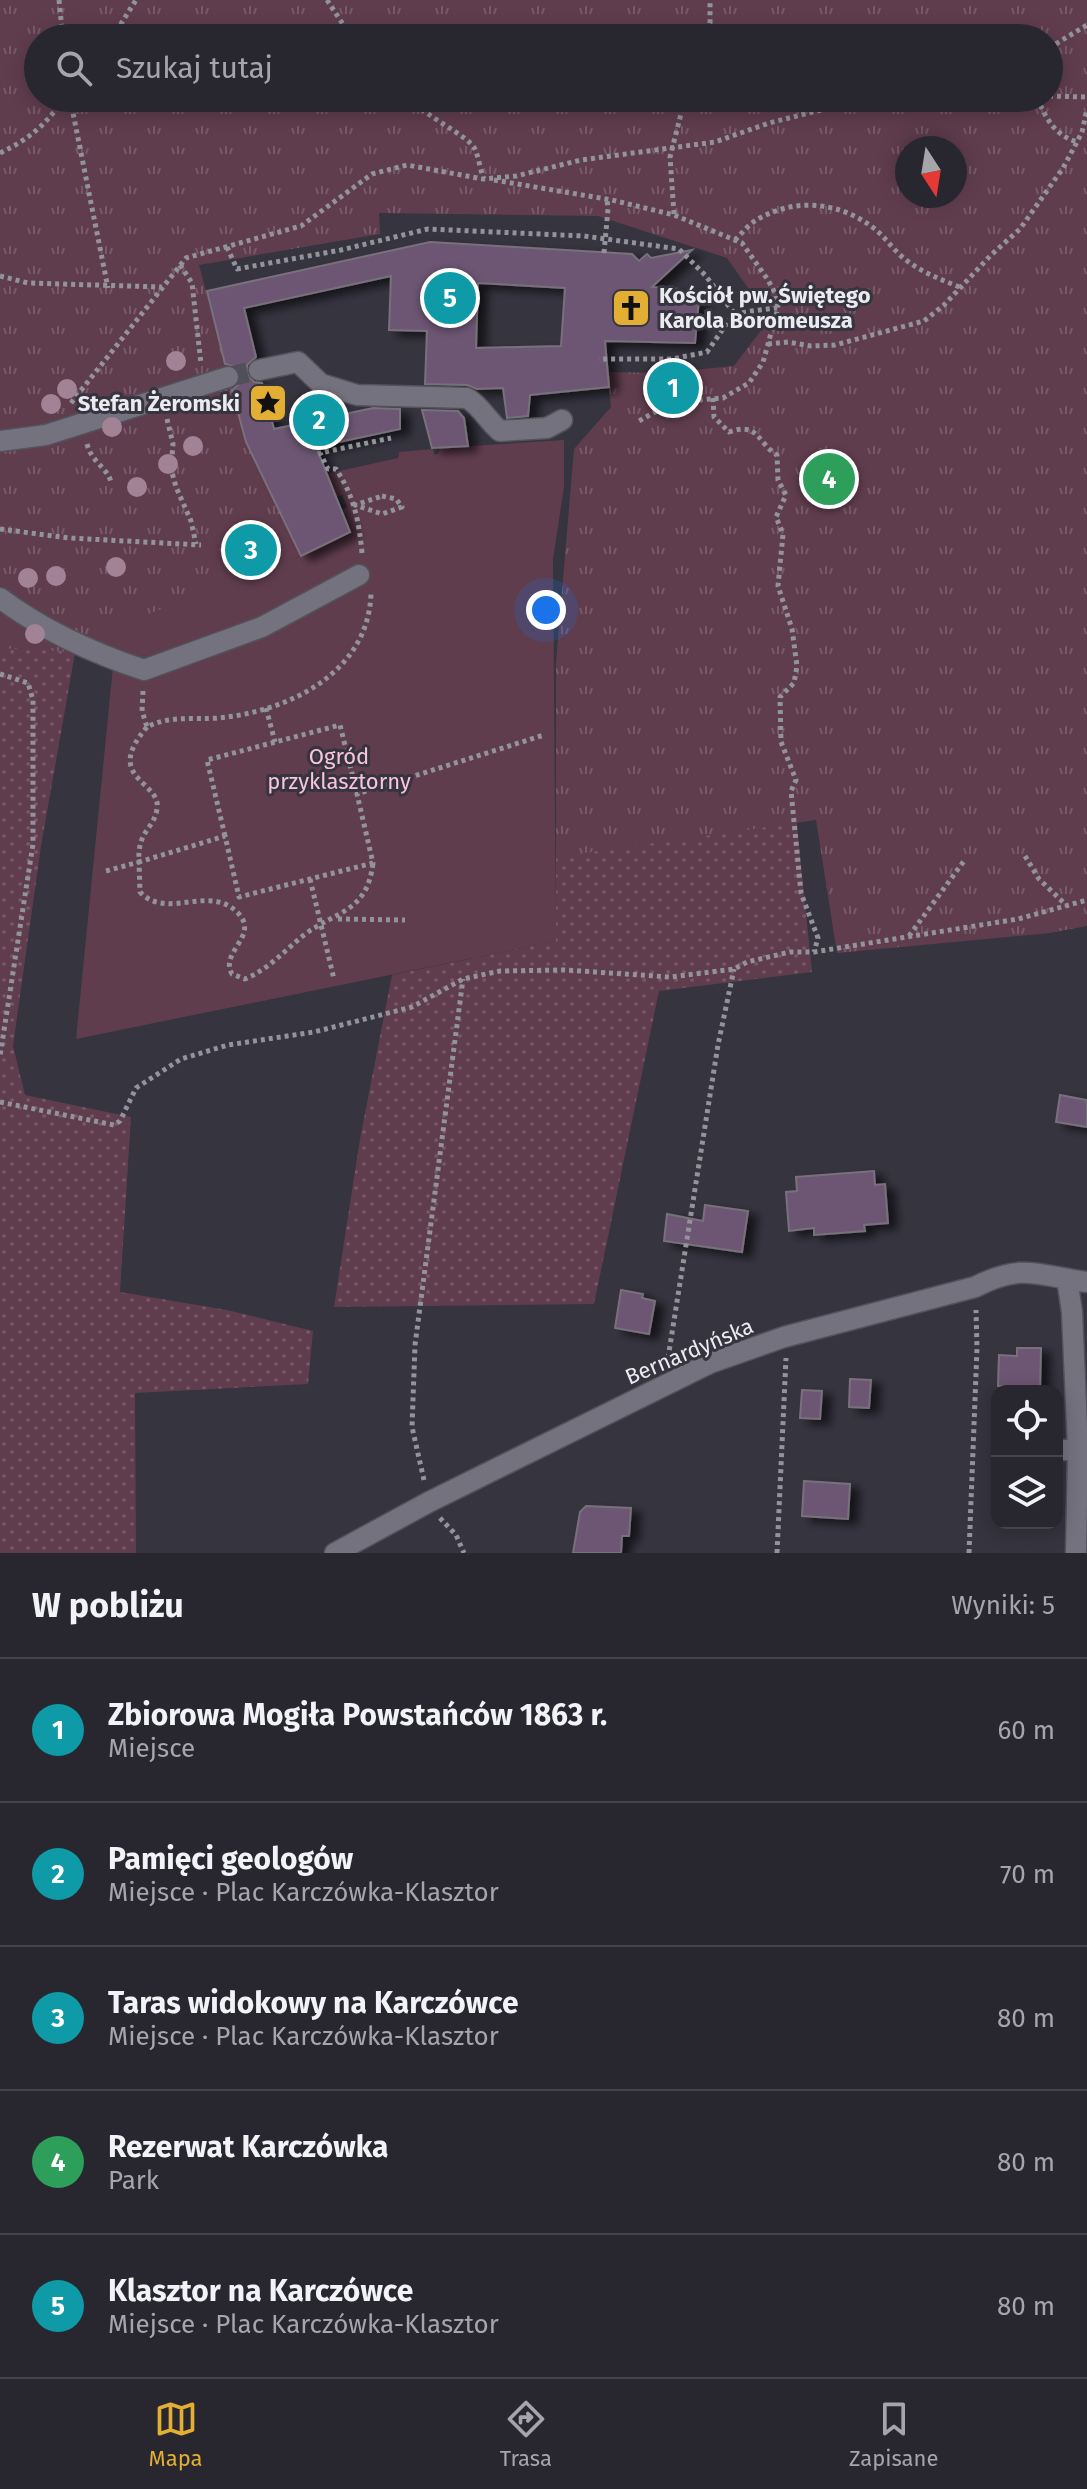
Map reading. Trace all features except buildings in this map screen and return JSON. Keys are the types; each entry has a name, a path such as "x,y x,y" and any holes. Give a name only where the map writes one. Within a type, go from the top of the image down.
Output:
{"street":[{"path":"259,370 298,362 321,384 357,395 467,398 480,405 488,421 500,431 547,428 562,420"},
{"path":"0,441 46,435 228,377"},
{"path":"0,598 64,639 144,670 262,627 364,575"},
{"name":"Bernardyńska","path":"335,1553 429,1502 722,1358 784,1337 975,1287 998,1275 1035,1271 1077,1280"},
{"path":"1076,1553 1067,1450 1072,1312 1077,1280"}],"path":[{"path":"59,0 62,24"},
{"path":"121,24 136,0"},
{"path":"327,0 343,24"},
{"path":"710,0 710,24"},
{"path":"1063,40 1087,25"},
{"path":"1063,96 1087,97"},
{"path":"768,344 835,345 924,321 962,288 991,255 1020,229 1063,168 1082,132 1087,109"},
{"path":"0,153 44,126 56,112"},
{"path":"71,112 108,288"},
{"path":"425,112 467,139 474,147 483,179"},
{"path":"674,215 670,157 681,112"},
{"path":"483,179 516,176 581,160 715,142 813,112"},
{"path":"1044,112 1051,126 1067,139 1077,142"},
{"path":"46,435 186,258 301,226 372,174 407,165 607,200 674,215 742,243 775,293 777,308 763,362 749,383 723,398 666,406 637,422"},
{"path":"604,253 607,200"},
{"path":"735,240 755,220 785,207 831,207 849,212 877,230 905,259 928,274 962,288"},
{"path":"227,247 237,269 341,250 428,229 604,239 679,249 705,275 734,313"},
{"path":"180,265 192,283 204,385"},
{"path":"0,278 108,288 163,287"},
{"path":"599,359 672,359 707,352 734,313 777,308"},
{"path":"713,398 714,417 729,432 739,428 749,430 765,440 770,451 777,455 778,480 786,495 776,517 783,534 778,586 792,629 797,666 794,683 780,697 781,742 796,780 791,791 801,893 818,938 814,952"},
{"path":"79,424 91,457 109,475 111,482"},
{"path":"373,863 239,897 207,760 340,725 373,863 371,881 348,911 310,931 254,975 238,978 228,968 228,961 245,931 241,916 234,909 212,899 166,905 156,903 140,892 140,841 158,804 141,784 130,759 130,750 147,727 161,719 218,718 266,708 318,685 353,653 363,637 372,596 364,575 355,505 336,469 328,469 320,453 391,438"},
{"path":"0,529 69,538 199,544 171,469 173,444"},
{"path":"390,496 402,507 382,514 355,505 390,496"},
{"path":"144,670 142,711 147,727"},
{"path":"0,674 28,683 33,700 33,844 0,1056"},
{"path":"266,708 275,742"},
{"path":"357,794 544,735"},
{"path":"106,871 225,836"},
{"path":"1025,856 1039,879 1067,906"},
{"path":"909,937 964,861"},
{"path":"310,879 334,979"},
{"path":"0,1102 114,1125 120,1121 136,1088 181,1059 228,1045 314,1032 412,1007 463,979 500,971 565,970 670,977 734,969 747,962 790,952 814,952 1018,919 1087,900"},
{"path":"334,919 405,920"},
{"path":"663,1386 718,1045 734,969"},
{"path":"463,979 415,1345 412,1427 429,1502 456,1535 464,1553"},
{"path":"969,1553 977,1348 975,1287"},
{"path":"777,1553 787,1381 784,1337"}],"green space":[{"path":"0,0 1087,0 1087,926 1050,933 837,953 816,820 556,857 556,663 574,449 611,407 607,372 660,373 734,366 777,309 758,302 727,258 598,216 379,213 380,234 199,265 246,442 301,556 220,588 112,668 75,652 0,648"},
{"path":"238,414 246,442 279,510 117,626 112,668 75,653 41,846 13,1046 25,1095 131,1117 120,1292 227,1310 313,1331 308,1384 135,1393 136,1553 0,1553 0,496"},
{"name":"Ogród przyklasztorny","path":"564,440 564,487 553,559 556,941 76,1039 117,626 301,556 349,533 341,510 347,507 342,495 336,497 326,474 398,458 399,452 433,449 435,455 440,448"},
{"path":"789,747 812,972 659,991 594,1304 334,1307 360,1139 392,975 555,941 556,857 585,836"}],"tunnel":[{"path":"228,377 259,370"}],"place":[{"name":"Klasztor na Karczówce","path":"450,298"},
{"name":"Kościół pw. Świętego Karola Boromeusza","path":"631,308"},
{"name":"Zbiorowa Mogiła Powstańców 1863 r.","path":"673,388"},
{"name":"Stefan Żeromski","path":"268,403"},
{"name":"Pamięci geologów","path":"319,420"},
{"name":"Rezerwat Karczówka","path":"829,479"},
{"name":"Taras widokowy na Karczówce","path":"251,550"}]}
